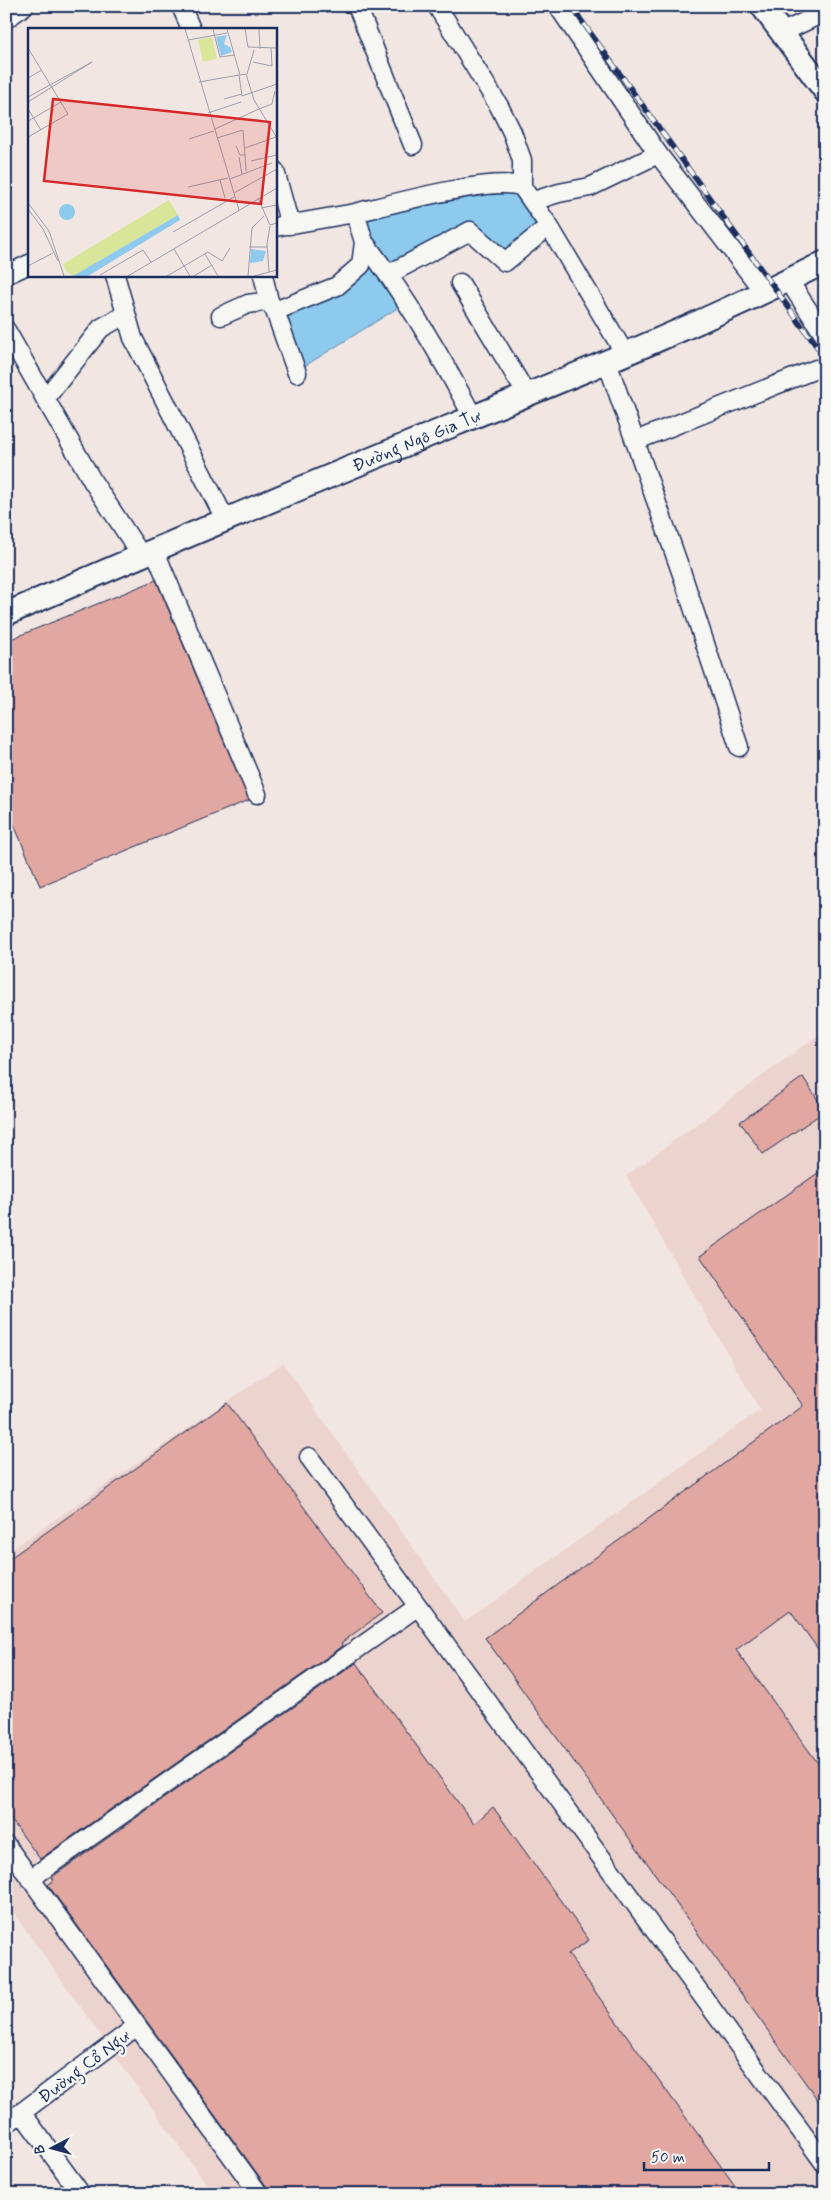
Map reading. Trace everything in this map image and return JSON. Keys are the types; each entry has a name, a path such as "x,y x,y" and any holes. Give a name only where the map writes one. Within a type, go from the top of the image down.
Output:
{"main road":[{"path":"762,6 825,91"},
{"name":"Đường Ngô Gia Tự","path":"6,614 225,519 616,358 789,281 825,262"}],"street":[{"path":"6,19 24,6"},
{"path":"181,6 191,28"},
{"path":"357,6 413,145"},
{"path":"437,6 499,106 512,132 522,160 522,187 549,226 616,358 635,441 739,747"},
{"path":"558,6 658,154 764,292"},
{"path":"781,33 825,12"},
{"path":"533,201 568,190 590,187 658,154"},
{"path":"276,178 283,226 355,213 444,192 503,184 522,187"},
{"path":"355,213 364,242 389,274 446,367 473,417"},
{"path":"389,274 470,231 505,262 549,226"},
{"path":"221,316 248,304 272,306 337,286 361,265 364,242"},
{"path":"6,276 28,265"},
{"path":"115,276 133,338 225,519"},
{"path":"263,276 272,306 297,373"},
{"path":"789,281 825,336"},
{"path":"460,283 528,395"},
{"path":"45,399 101,328 125,314"},
{"path":"6,330 93,482 147,552 257,794"},
{"path":"635,441 816,369"},
{"path":"309,1457 825,2164"},
{"path":"30,1879 417,1607"},
{"path":"6,1846 258,2194"},
{"name":"Đường Cổ Ngư","path":"6,2124 137,2026"},
{"path":"22,2112 81,2194"}],"shaded area":[{"path":"825,1030 825,2194 213,2194 6,1902 6,1553 283,1363 465,1622 760,1410 626,1176"}],"water":[{"path":"512,191 540,225 509,254 471,225 390,269 371,237 369,229 370,215 444,197"},
{"path":"369,257 404,304 300,369 281,317"}],"building":[{"path":"156,580 249,800 40,886 6,806 6,641"},
{"path":"803,1077 825,1111 763,1154 740,1122"},
{"path":"825,1168 825,1659 790,1610 736,1650 825,1773 825,2110 485,1638 803,1406 700,1256"},
{"path":"227,1403 382,1613 341,1643 343,1646 40,1859 6,1813 6,1561"},
{"path":"356,1663 474,1824 493,1807 589,1940 568,1954 741,2194 272,2194 48,1885 54,1880 52,1877"}],"railway":[{"path":"571,6 825,358"}]}
